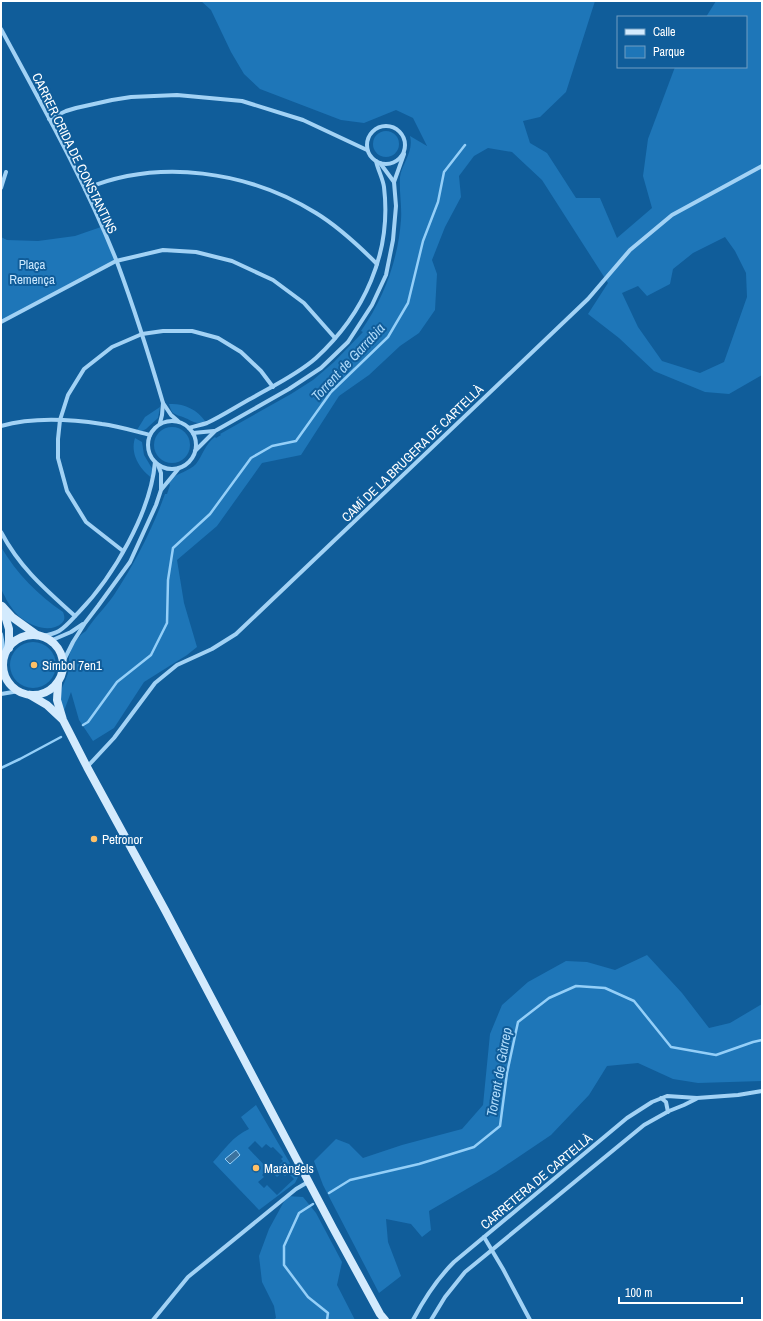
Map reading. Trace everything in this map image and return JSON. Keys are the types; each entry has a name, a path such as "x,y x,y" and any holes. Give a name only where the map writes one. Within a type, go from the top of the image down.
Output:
{"main road":[{"path":"2,605 9,630 9,648 3,664 8,681 12,687 47,705 63,720"},
{"path":"2,605 15,620 57,646 63,662 61,676 58,683 57,700 63,720 87,767 166,910 381,1318"},
{"path":"9,648 21,638 39,636"},
{"path":"30,695 46,693 58,683"}],"street":[{"name":"CARRER CRIDA DE CONSTANTINS","path":"1,29 85,189 116,261 142,334 162,403 160,423"},
{"path":"49,119 71,110 112,100 177,95 206,97 242,101 303,120 367,150"},
{"path":"161,490 179,468 189,462 195,451 215,431 289,389 320,368 348,342 372,305 386,275 393,240 396,206 394,182 405,151 406,143 403,135 398,129 390,126 383,126 375,129 370,135 367,142 367,150 370,156 394,182"},
{"path":"377,162 389,164 397,162 404,154"},
{"path":"189,428 207,423 285,380 315,359 354,315 368,289 377,264 383,240 385,211 384,186 377,162"},
{"name":"CAMÍ DE LA BRUGERA DE CARTELLÀ","path":"87,767 114,738 155,683 177,665 212,649 236,634 588,299 630,250 672,215 762,166"},
{"path":"1,188 6,172"},
{"path":"85,189 104,181 148,173 177,172 240,180 280,194 317,214 350,239 377,264"},
{"path":"1,322 116,261 163,250 196,252 232,261 273,280 304,303 335,338"},
{"path":"123,551 86,522 67,491 58,458 60,420 68,396 84,369 112,347 142,334 163,331 192,331 218,338 241,352 261,371 273,387"},
{"name":"CARRER CRIDA DE CONSTANTINS","path":"162,403 171,415 178,421"},
{"path":"1,426 39,420 60,420 102,424 150,435"},
{"path":"63,662 85,622 130,562 156,506 161,490 160,473 157,464 151,457 148,450 148,442 154,428 160,423 167,421 178,421 189,428 193,433 196,442 195,451"},
{"path":"193,433 215,431"},
{"path":"39,636 59,631 89,602 104,582 123,551 139,519 157,464"},
{"path":"157,464 168,469 179,468"},
{"path":"1,532 13,553 26,569 44,589 75,616"},
{"path":"50,641 71,632 85,622"},
{"path":"1,634 3,664"},
{"path":"1,694 19,691"},
{"name":"CARRETERA DE CARTELLÀ","path":"413,1320 424,1299 447,1270 484,1237 627,1118 667,1096 697,1098 738,1095 762,1091"},
{"path":"661,1098 666,1102 668,1112"},
{"name":"CARRETERA DE CARTELLÀ","path":"431,1320 445,1297 465,1272 492,1249 640,1128 697,1098"},
{"path":"153,1320 188,1277 296,1189 310,1185"},
{"path":"484,1237 530,1320"}],"green space":[{"path":"201,1 595,1 566,92 540,117 523,121 530,143 547,153 576,198 600,198 617,238 652,208 643,176 648,139 675,68 747,68 747,16 707,16 716,1 762,1 762,375 729,394 705,392 654,371 619,338 588,314 608,283 542,180 512,152 488,148 474,156 459,176 461,197 445,227 432,260 437,274 435,310 419,333 400,346 369,375 339,396 301,455 262,463 217,526 177,560 184,603 197,647 144,682 114,728 93,741 79,720 71,692 64,711 60,700 61,692 68,673 69,657 75,642 111,600 122,583 149,533 165,494 167,494 171,479 196,464 206,446 215,437 216,438 221,435 220,434 313,380 334,362 363,332 361,331 383,292 397,250 401,220 400,177 409,152 411,142 410,136 427,146 413,118 396,110 364,123 341,120 260,89 244,74 231,52 211,10","holes":["725,237 735,251 746,273 747,297 724,362 700,373 662,361 638,327 622,293 638,286 647,296 670,284 673,269 693,253"]},
{"path":"386,131 395,135 399,144 395,153 386,157 377,153 373,144 377,135"},
{"name":"Plaça Remença","path":"101,227 116,261 1,322 1,237 7,240 38,241 75,236"},
{"path":"169,404 184,406 194,410 205,421 196,423 175,414 173,413"},
{"path":"160,407 158,418 146,429 142,431 137,430 145,417"},
{"path":"176,427 185,432 189,438 189,452 185,458 176,463 168,463 159,458 155,452 154,441 159,432 165,428"},
{"path":"135,438 142,442 144,455 153,470 152,478 143,470 137,460 134,449"},
{"path":"1,547 21,575 37,591 63,612 64,621 62,623 53,628 38,627 24,620 14,611 1,588"},
{"path":"33,642 46,646 52,652 56,665 52,678 46,684 33,688 20,684 14,678 10,665 14,652 20,646"},
{"path":"647,955 682,993 709,1028 730,1023 762,1004 762,1081 698,1083 673,1079 638,1063 607,1066 589,1095 551,1135 496,1172 429,1211 431,1230 422,1237 411,1224 386,1219 388,1242 401,1276 379,1293 323,1185 314,1161 336,1139 349,1144 363,1158 402,1145 462,1129 483,1105 490,1034 502,1005 528,982 566,961 587,962 615,970"},
{"path":"256,1105 298,1177 295,1183 259,1210 213,1162 233,1139 249,1129 241,1117","holes":["255,1141 262,1148 266,1144 271,1148 273,1147 283,1157 281,1159 283,1161 272,1172 277,1177 282,1173 285,1176 288,1173 294,1179 277,1195 267,1185 264,1188 258,1182 264,1177 262,1175 268,1169 248,1148"]},
{"path":"287,1196 303,1197 316,1213 342,1262 337,1285 355,1320 273,1320 276,1318 274,1306 262,1282 259,1256 269,1229"}],"shaded area":[{"path":"236,1150 240,1155 230,1164 225,1159"}],"waterway":[{"name":"Torrent de Garrabia","path":"83,725 88,722 117,682 151,655 167,623 168,580 173,548 210,514 251,458 272,446 296,441 331,392 388,337 408,303 423,241 438,202 444,172 465,145"},
{"name":"Torrent de Garrabia","path":"1,768 61,737"},
{"name":"Torrent de Gàrrep","path":"329,1193 350,1180 419,1164 474,1147 500,1126 507,1073 518,1022 549,998 576,986 605,988 634,1001 671,1047 716,1055 762,1040"},
{"name":"Torrent de Gàrrep","path":"313,1204 299,1213 284,1246 284,1265 308,1297 328,1313 327,1320"}],"place":[{"name":"Símbol 7en1","path":"34,665"},
{"name":"Petronor","path":"94,839"},
{"name":"Maràngels","path":"256,1168"}]}
